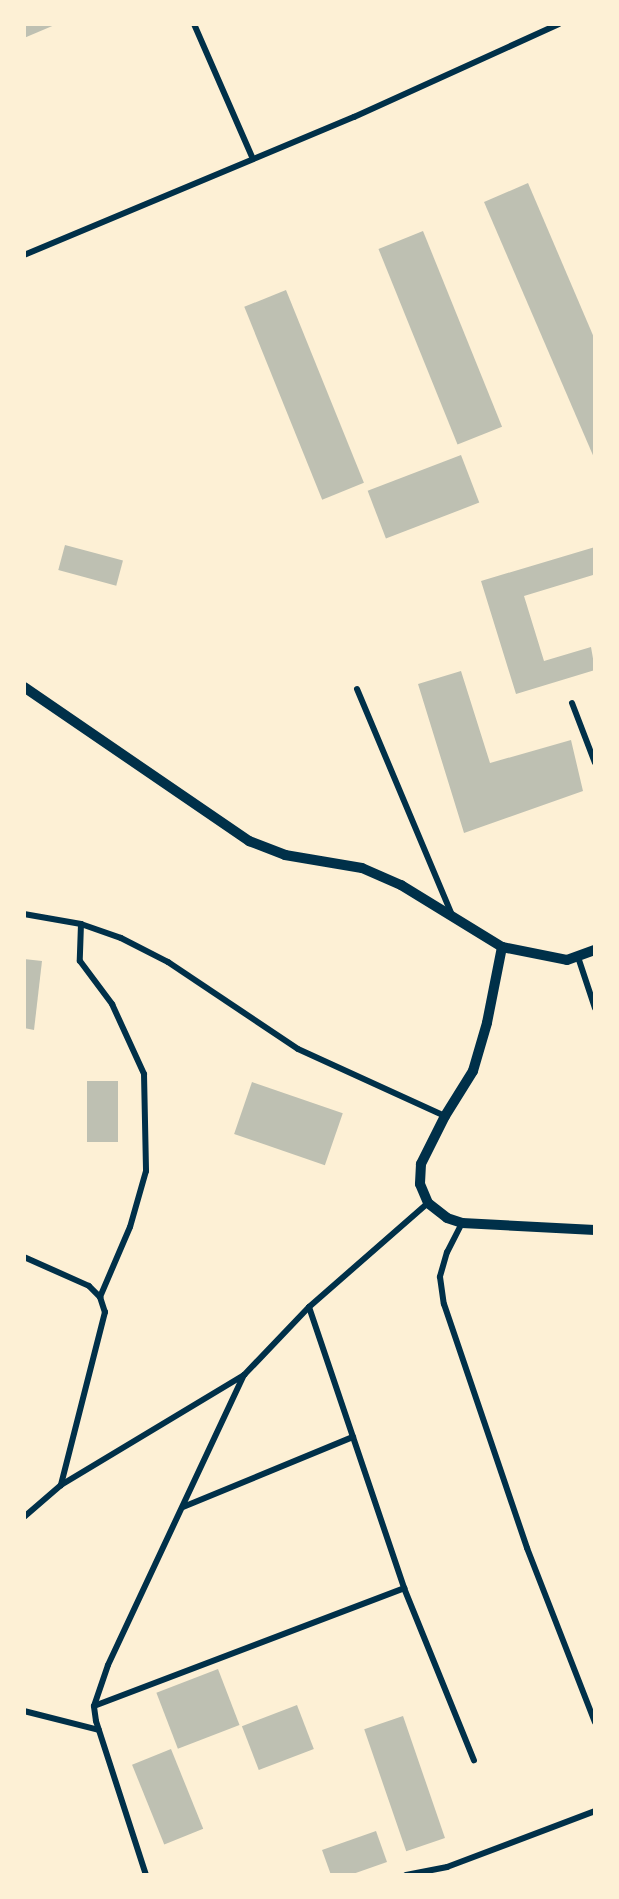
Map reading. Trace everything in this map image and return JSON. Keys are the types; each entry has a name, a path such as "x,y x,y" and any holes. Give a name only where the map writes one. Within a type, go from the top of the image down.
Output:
{"street":[{"path":"194,24 253,159"},
{"path":"24,255 253,159 559,24"},
{"path":"24,687 249,841 285,855 362,868 401,885 502,947 567,960 595,950"},
{"path":"357,689 452,916"},
{"path":"572,703 595,763"},
{"path":"24,914 81,924 121,938 168,962 298,1048 445,1116"},
{"path":"81,924 80,961 112,1004 144,1074 146,1171 129,1227 100,1297"},
{"path":"502,947 487,1023 473,1071 445,1116 421,1164 420,1184 428,1203 447,1218 462,1223 595,1230"},
{"path":"578,957 595,1008"},
{"path":"24,1517 61,1485 244,1375 309,1307 428,1203"},
{"path":"462,1223 447,1252 440,1277 444,1304 527,1548 595,1722"},
{"path":"24,1257 89,1286 100,1297 105,1312 61,1485"},
{"path":"309,1307 405,1588 474,1760"},
{"path":"146,1875 99,1730 94,1706 104,1675 244,1375"},
{"path":"182,1507 353,1437"},
{"path":"94,1706 405,1588"},
{"path":"24,1711 99,1730"},
{"path":"406,1875 447,1867 595,1811"}],"building":[{"path":"24,24 57,24 24,38"},
{"path":"528,183 595,340 595,460 484,202"},
{"path":"423,231 502,427 458,445 378,249"},
{"path":"286,290 364,483 322,500 244,307"},
{"path":"461,455 479,503 386,538 368,491"},
{"path":"65,545 123,561 116,586 58,570"},
{"path":"595,547 595,580 593,575 524,596 544,661 591,647 595,670 516,694 481,581"},
{"path":"461,671 490,763 571,740 583,791 464,833 418,684"},
{"path":"24,959 42,961 34,1030 24,1028"},
{"path":"87,1081 118,1081 118,1142 87,1142"},
{"path":"252,1082 343,1113 325,1165 234,1134"},
{"path":"218,1669 240,1725 178,1749 156,1693"},
{"path":"297,1705 314,1749 259,1770 242,1726"},
{"path":"403,1716 445,1838 406,1851 364,1729"},
{"path":"171,1749 203,1829 164,1844 132,1765"},
{"path":"376,1831 387,1862 350,1875 331,1875 322,1850"}]}
